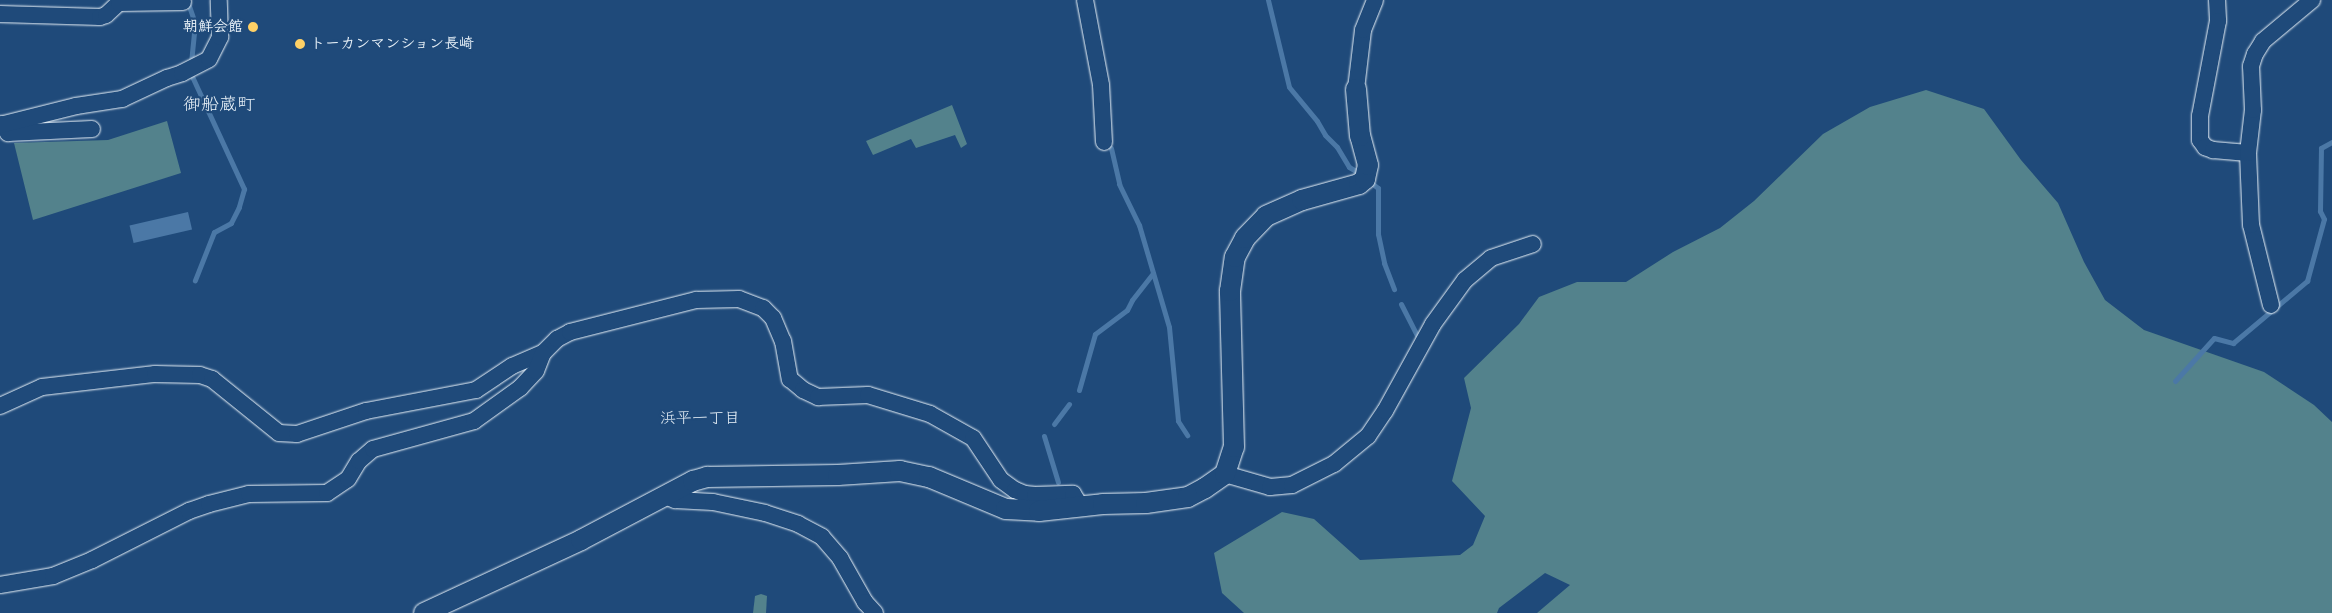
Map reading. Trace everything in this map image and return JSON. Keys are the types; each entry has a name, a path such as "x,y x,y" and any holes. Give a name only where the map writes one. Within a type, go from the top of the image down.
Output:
{"street":[{"path":"92,129 8,133 1,125 76,106 122,99 167,78 182,74 209,59 220,37 219,0"},
{"path":"1085,0 1101,85 1104,142"},
{"path":"424,613 581,540 693,481 707,477 838,475 900,471 930,478 1006,509 1038,511 1081,506 1146,503 1188,497 1225,474 1234,447 1230,291 1235,257 1245,238 1266,216 1302,200 1359,184 1364,179 1368,165 1360,136 1356,89 1363,30 1375,0"},
{"path":"2217,0 2218,21 2200,116 2200,140 2205,147 2213,150 2248,153"},
{"path":"2271,304 2251,225 2248,153 2253,110 2251,66 2255,54 2264,41 2293,6 2312,0"},
{"path":"0,14 100,17 106,15 119,3 183,2"},
{"path":"1225,474 1270,487 1292,485 1334,464 1368,436 1385,410 1433,324 1465,280 1490,258 1533,244"},
{"path":"0,406 42,387 179,373 200,375 212,379 278,433 296,434 312,431 366,411 476,390 512,366 543,353 558,339 570,332 696,300 739,299 756,304 773,318 783,341 790,379 803,390 818,397 868,395 930,414 973,438 1001,480 1015,490 1035,495 1073,494 1081,506"},
{"path":"0,585 53,576 92,560 189,511 209,504 249,494 327,493 348,479 359,460 373,449 474,421 520,388 536,371 543,353"},
{"path":"665,496 675,500 712,502 765,513 798,524 822,537 832,547 865,602 875,613"}],"green space":[{"path":"1926,90 1984,109 2021,160 2058,203 2084,262 2105,300 2144,330 2264,372 2314,405 2332,422 2332,613 1537,613 1570,585 1545,573 1499,608 1497,613 1244,613 1222,593 1214,553 1282,512 1314,519 1360,560 1460,555 1473,545 1485,516 1452,481 1471,408 1464,378 1519,324 1539,297 1577,282 1626,282 1673,252 1720,228 1754,201 1823,134 1870,107"},
{"path":"952,105 967,144 961,148 955,135 916,148 911,139 873,155 866,141"},
{"path":"167,121 181,173 33,220 14,143 108,140"},
{"path":"761,594 767,596 766,613 753,613 755,596"}],"water":[{"path":"188,212 192,230 134,243 130,225"}],"waterway":[{"path":"1268,0 1289,87 1317,121 1325,135 1337,147 1349,167 1356,171"},
{"path":"188,3 195,23 190,72 244,189 239,207 231,223 214,232 195,280"},
{"path":"2175,381 2214,338 2233,343 2307,281 2324,219 2320,211 2321,148 2332,142"},
{"path":"1111,148 1119,184 1139,225 1169,327 1178,421 1187,435"},
{"path":"1374,185 1378,188 1378,234 1384,263 1394,289"},
{"path":"1079,390 1095,334 1127,310 1132,300 1153,273"},
{"path":"1401,304 1418,338"},
{"path":"1054,424 1069,404"},
{"path":"1044,436 1058,482"}],"place":[{"name":"朝鮮会館","path":"253,27"},
{"name":"トーカンマンション長崎","path":"300,44"}],"district":[{"name":"御船蔵町","path":"219,105"},
{"name":"浜平一丁目","path":"700,418"}]}
